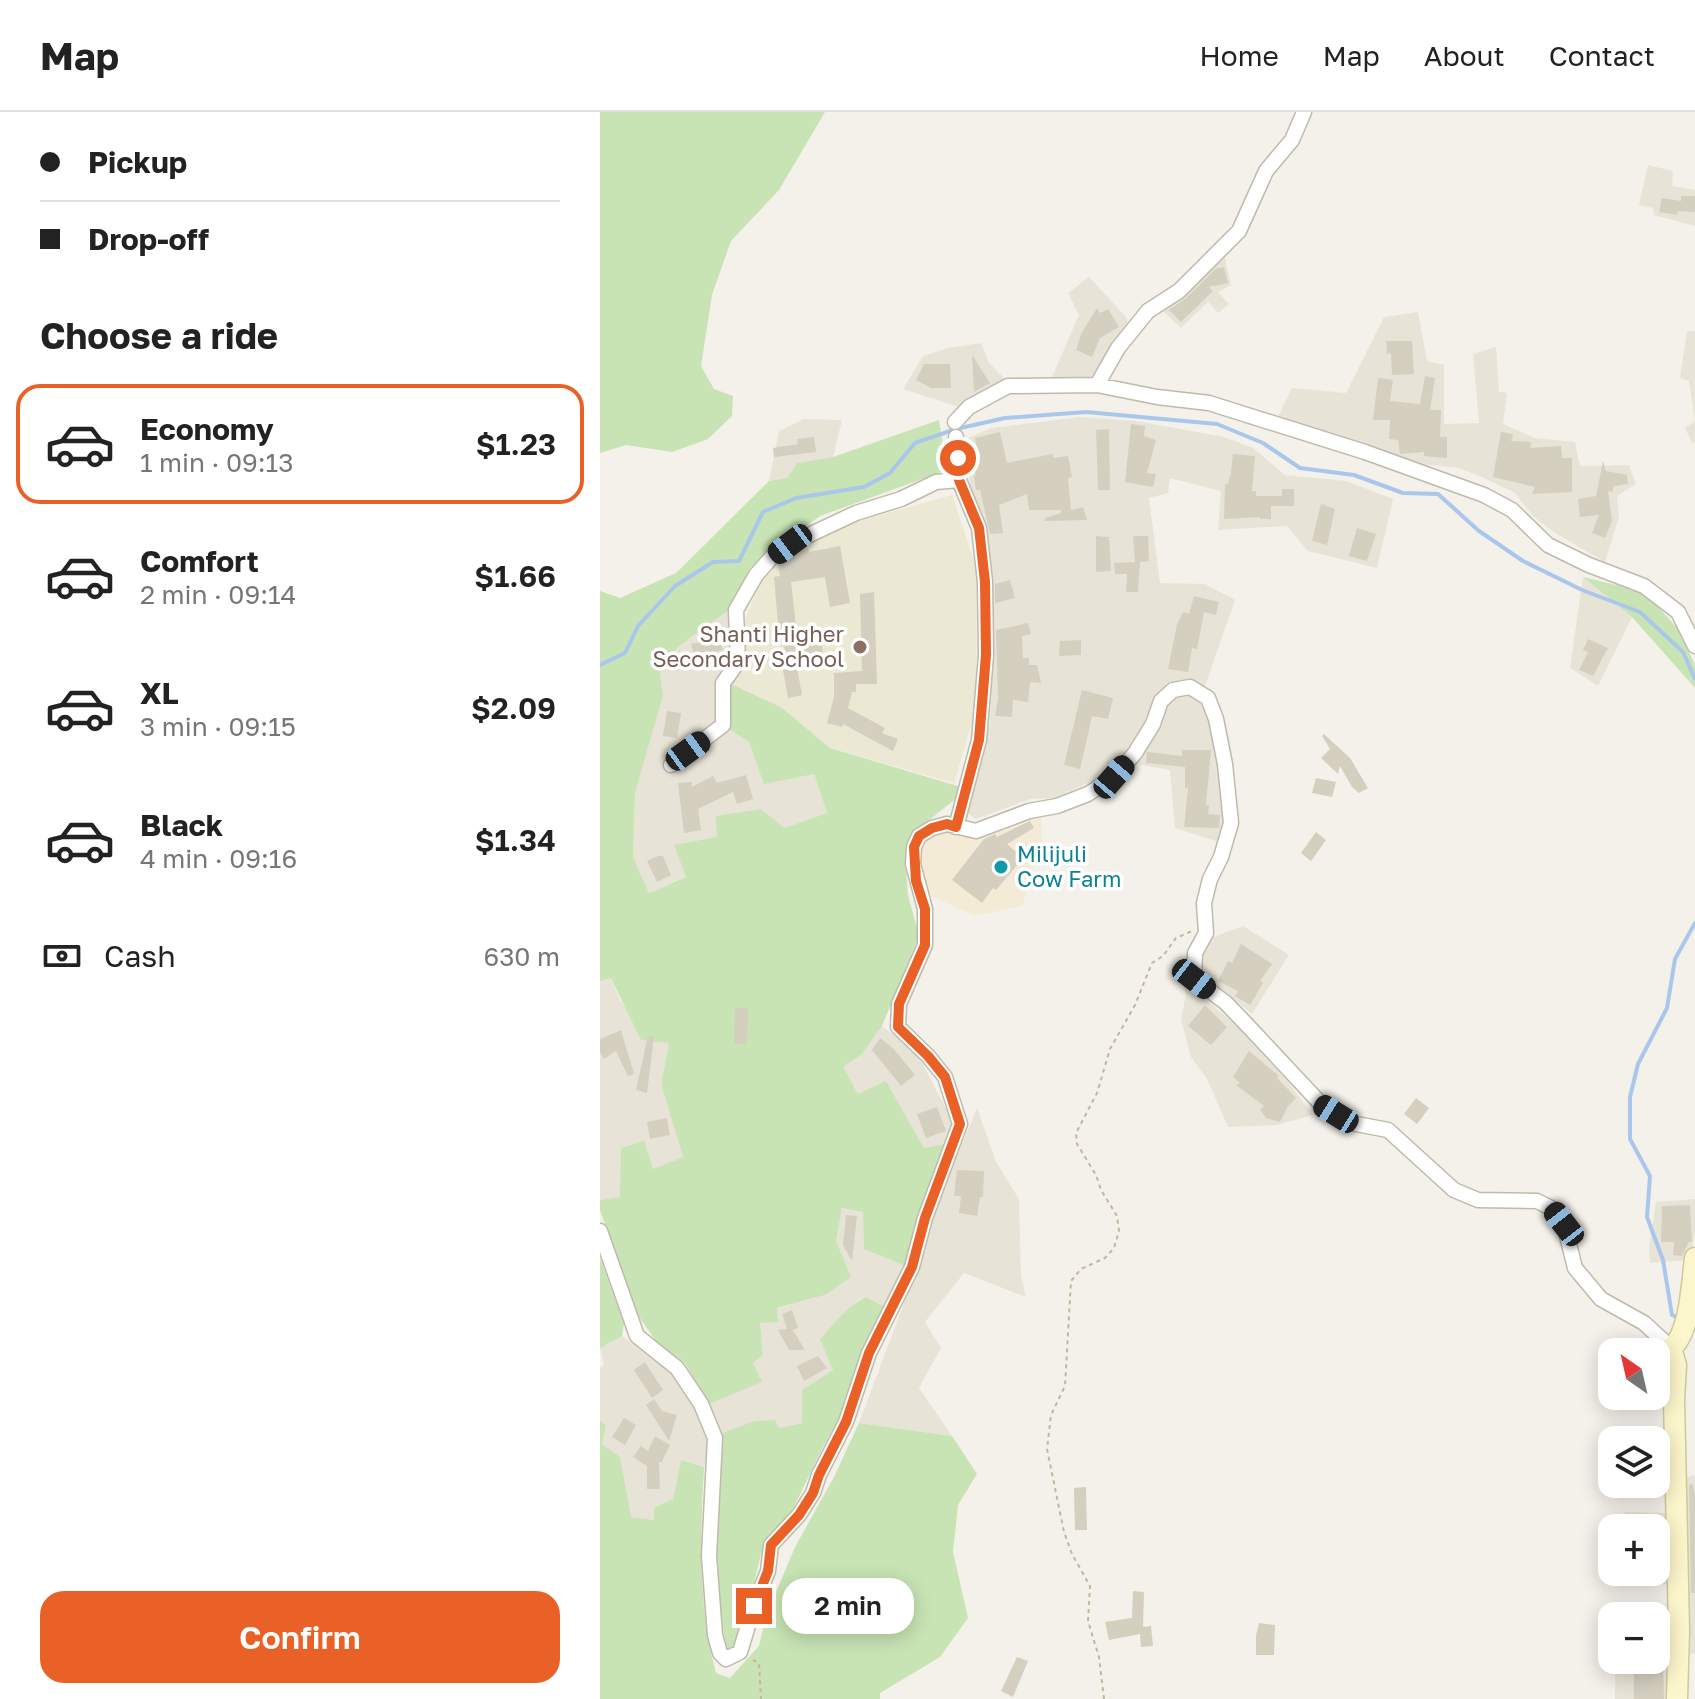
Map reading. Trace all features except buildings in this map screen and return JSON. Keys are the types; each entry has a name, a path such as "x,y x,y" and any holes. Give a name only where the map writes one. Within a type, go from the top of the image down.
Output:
{"main road":[{"path":"1677,1699 1676,1365 1671,1348 1680,1342 1695,1258"}],"street":[{"path":"1097,385 1118,348 1148,311 1179,291 1239,231 1266,171 1292,140 1304,112"},
{"path":"956,827 979,740 986,655 985,582 979,528 959,480 955,429 969,407 1008,386 1097,385 1209,403 1390,460 1484,495 1512,510 1548,545 1644,586 1678,612 1695,646"},
{"path":"671,765 723,725 723,683 738,662 736,610 756,575 771,558 790,544 856,513 901,499 936,482 959,480"},
{"path":"600,1231 637,1336 677,1368 701,1404 715,1438 709,1556 715,1635 720,1653 726,1659 740,1652 768,1571 771,1545 799,1515 813,1493 846,1422 869,1353 912,1267 925,1218 960,1124 945,1077 898,1027 899,1004 925,945 925,909 916,881 914,847 919,836 947,824 976,831 1088,794 1114,777 1135,753 1153,724 1161,701 1173,690 1190,687 1208,698 1216,719 1225,764 1231,823 1204,903 1206,933 1195,953 1194,979 1226,1003 1321,1104 1351,1123 1388,1130 1454,1190 1478,1200 1537,1201 1553,1209 1564,1224 1575,1268 1601,1299 1644,1323 1671,1348"}],"path":[{"path":"1104,1699 1099,1657 1088,1621 1090,1586 1064,1532 1047,1449 1051,1415 1065,1386 1071,1281 1081,1269 1105,1258 1114,1248 1119,1231 1117,1216 1077,1144 1076,1133 1097,1093 1110,1049 1135,1005 1152,963 1163,956 1176,938 1191,930 1206,933"},
{"path":"740,1652 759,1663 761,1699"}],"shaded area":[{"path":"1648,165 1673,171 1672,186 1695,190 1695,226 1654,215 1653,208 1639,205"},
{"path":"1224,255 1231,285 1218,292 1229,304 1218,313 1208,302 1181,328 1163,311 1205,268"},
{"path":"1089,277 1128,323 1089,380 1052,377 1079,315 1068,293"},
{"path":"1418,312 1427,361 1444,365 1444,424 1479,423 1473,354 1496,347 1499,392 1507,393 1503,424 1535,438 1575,442 1580,466 1629,465 1636,484 1617,496 1619,517 1605,562 1555,533 1533,516 1515,493 1484,478 1459,468 1420,464 1278,417 1292,388 1346,393 1384,317"},
{"path":"1687,331 1695,331 1695,421 1689,381 1680,378"},
{"path":"981,343 989,363 1007,381 962,408 903,389 923,356"},
{"path":"1080,417 1136,421 1224,437 1253,448 1285,475 1346,481 1393,499 1377,568 1308,551 1287,526 1218,530 1221,491 1170,478 1168,493 1149,498 1160,583 1205,584 1235,600 1204,689 1194,680 1166,683 1125,757 1102,777 1054,798 1030,799 976,819 965,811 990,723 992,646 986,541 971,490 964,440 991,428"},
{"path":"804,419 842,420 833,457 797,463 787,478 769,481 779,431"},
{"path":"1695,421 1695,442 1692,443 1685,428"},
{"name":"Shanti Higher Secondary School","path":"952,495 977,569 976,708 954,783 830,748 781,707 731,684 742,671 744,622 760,583 778,556 845,525"},
{"path":"1583,577 1632,617 1598,686 1570,668"},
{"path":"729,610 732,662 719,723 749,742 814,774 827,813 784,828 717,837 687,876 649,893 633,857 635,793 663,696 659,665"},
{"path":"1179,693 1194,696 1207,712 1218,752 1227,827 1219,842 1175,828 1170,770 1136,764 1170,697"},
{"path":"1033,816 1041,818 1042,840 1022,906 974,916 927,894 918,854 927,839 942,832 974,835"},
{"path":"1243,926 1289,955 1252,1014 1205,975 1201,957 1213,937"},
{"path":"611,978 621,1002 669,1043 661,1084 683,1157 653,1169 620,1197 600,1200 600,981"},
{"path":"1182,979 1238,1027 1313,1115 1277,1125 1228,1127 1207,1079 1191,1057 1181,1020 1186,994"},
{"path":"882,1026 906,1044 922,1063 949,1114 953,1132 948,1143 924,1148 886,1082 858,1094 842,1067 862,1054"},
{"path":"977,1108 996,1162 1019,1199 1021,1276 1026,1297 964,1273 925,1322 941,1348 919,1388 952,1436 859,1423 903,1306 910,1277 925,1254 932,1218"},
{"path":"1695,1199 1695,1232 1690,1260 1650,1263 1649,1248 1656,1202"},
{"path":"842,1208 863,1212 906,1266 885,1307 866,1297 857,1301 821,1339 833,1370 802,1423 778,1428 754,1421 722,1433 709,1404 761,1382 752,1362 763,1355 760,1323 776,1309 825,1295"},
{"path":"622,1336 671,1374 702,1419 710,1445 704,1467 681,1460 673,1499 655,1508 654,1520 630,1517 620,1458 601,1444 606,1425 600,1420 600,1368 604,1365 600,1348"},
{"path":"1695,1476 1695,1653 1686,1656 1677,1483"},
{"path":"1625,1512 1669,1514 1625,1514"},
{"path":"1670,1613 1671,1699 1615,1699 1615,1674 1670,1674"}],"green space":[{"path":"600,112 825,112 779,190 731,241 712,295 701,366 714,389 733,396 732,416 708,439 672,452 626,445 600,453"},
{"path":"939,420 947,470 820,516 751,567 729,610 659,665 663,696 635,793 633,857 649,893 686,877 674,845 717,837 716,816 761,809 784,828 827,813 814,774 764,784 749,742 719,723 731,684 781,707 830,748 961,787 960,795 911,835 905,857 908,895 919,936 882,1026 862,1054 843,1067 858,1094 886,1081 924,1148 948,1143 923,1203 906,1266 864,1249 863,1212 842,1208 836,1241 851,1277 825,1295 777,1308 778,1322 760,1323 763,1355 753,1363 762,1382 709,1404 685,1363 656,1341 637,1314 600,1210 600,1200 620,1197 621,1148 644,1141 653,1169 683,1157 661,1084 669,1043 641,1040 611,978 600,981 600,591 620,598 676,573 769,481 787,478 797,463 833,457"},
{"path":"1583,577 1645,592 1678,629 1695,665 1695,688 1632,617"},
{"path":"600,1258 624,1323 622,1336 600,1348"},
{"path":"866,1297 885,1307 843,1413 790,1515 762,1550 743,1628 737,1645 729,1651 722,1619 716,1546 722,1433 754,1421 775,1420 779,1428 802,1423 802,1390 833,1370 820,1339 847,1310"},
{"path":"600,1420 606,1425 602,1444 620,1457 631,1517 654,1520 654,1508 673,1499 681,1460 704,1467 703,1597 716,1673 730,1678 759,1646 766,1616 795,1547 834,1477 859,1423 952,1436 977,1474 958,1505 953,1552 968,1618 940,1657 880,1693 880,1699 600,1699"}],"waterway":[{"path":"600,665 625,653 638,626 675,586 713,562 739,561 763,512 796,498 864,487 890,473 915,443 956,429 1005,418 1086,412 1217,424 1263,443 1300,468 1354,475 1403,493 1438,494 1479,531 1523,561 1582,590 1640,612 1683,652 1695,679"},
{"path":"1679,1318 1672,1315 1663,1260 1647,1217 1650,1176 1630,1139 1630,1097 1638,1064 1667,1008 1675,959 1695,923"}],"place":[{"name":"Shanti Higher Secondary School","path":"860,647"},
{"name":"Milijuli Cow Farm","path":"1001,867"}],"route":[{"path":"754,1606 768,1571 771,1545 799,1515 813,1493 846,1422 869,1353 912,1267 925,1218 960,1124 945,1077 898,1027 899,1004 925,945 925,909 916,881 914,847 919,836 932,828 947,824 956,827 979,740 986,655 985,582 979,528 959,480 958,458"}]}
